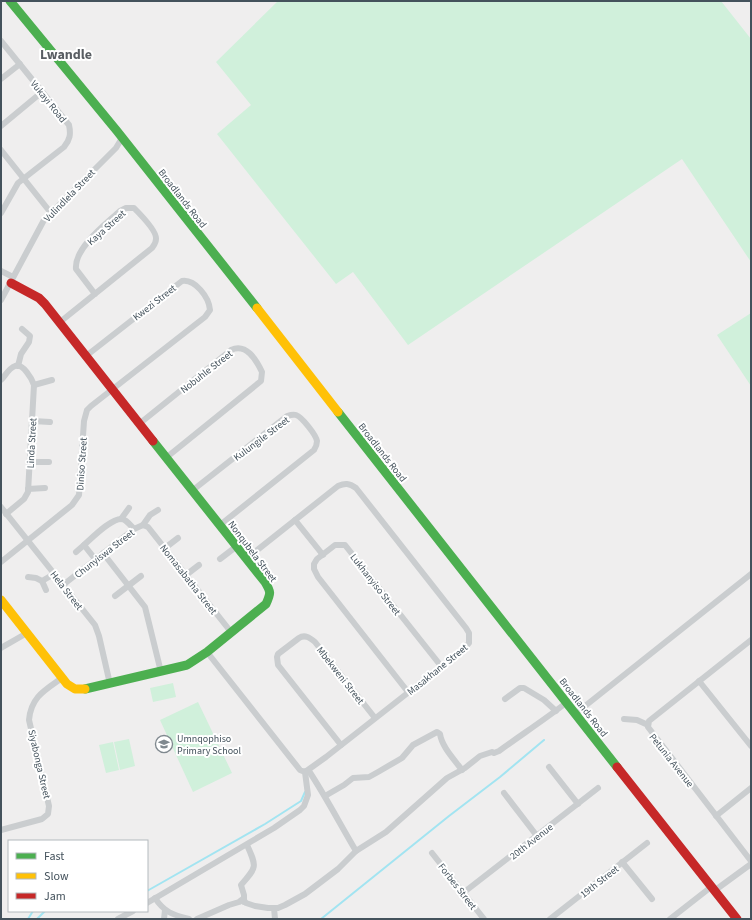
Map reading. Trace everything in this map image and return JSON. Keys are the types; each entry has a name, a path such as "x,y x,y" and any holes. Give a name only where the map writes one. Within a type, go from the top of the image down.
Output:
{"main road":[{"name":"Broadlands Road","path":"10,1 122,138 737,919"},
{"name":"Nonqubela Street","path":"1,600 67,684 75,689 84,689 183,667 207,652 263,606 270,596 270,591 266,582 246,559 167,457 112,390 60,322 39,298 12,280"}],"street":[{"name":"Vukayi Road","path":"1,40 69,125 71,131 70,138 64,147 14,188 1,213"},
{"path":"1,79 20,64"},
{"path":"1,126 42,92"},
{"name":"Vulindlela Street","path":"1,300 40,225 116,148 122,138"},
{"path":"1,150 51,213"},
{"name":"Kaya Street","path":"60,322 95,294 152,248 156,242 156,235 154,231 134,208 126,208 120,211 87,244 77,258 76,269 95,294"},
{"path":"1,271 12,280"},
{"name":"Kwezi Street","path":"86,356 182,281 186,280 193,283 208,300 210,310 205,317 112,390"},
{"path":"19,367 21,354 30,340 30,336 22,329"},
{"name":"Nobuhle Street","path":"139,424 231,350 235,348 243,348 252,356 262,372 260,381 167,457"},
{"path":"1,380 12,368 19,367 29,375 34,385 52,380"},
{"name":"Linda Street","path":"28,489 34,385"},
{"name":"Diniso Street","path":"1,562 72,505 77,499 79,495 85,415 91,406 112,390"},
{"name":"Kulungile Street","path":"193,490 287,416 297,416 307,425 317,440 314,450 220,525"},
{"path":"33,421 50,422"},
{"path":"30,462 49,462"},
{"name":"Masakhane Street","path":"246,559 338,486 342,484 349,484 356,488 469,633 469,643 307,771"},
{"path":"3,510 24,499 28,489 45,488"},
{"path":"76,552 101,529 121,519 129,508"},
{"name":"Hela Street","path":"3,510 95,625 110,684"},
{"path":"146,526 150,515 158,510"},
{"path":"121,519 124,519 134,529"},
{"path":"295,520 323,555 317,559 314,564 314,569 318,577 408,692"},
{"name":"Chunyiswa Street","path":"63,585 134,529 146,526"},
{"name":"Nomasabatha Street","path":"146,526 231,632"},
{"path":"165,548 178,538"},
{"path":"84,545 95,560"},
{"name":"Lukhanyiso Street","path":"323,555 335,545 345,546 349,549 441,666"},
{"path":"220,559 237,546"},
{"path":"104,553 147,611 160,672"},
{"path":"186,575 199,565"},
{"path":"42,581 54,574"},
{"path":"575,714 751,574"},
{"path":"115,596 142,576"},
{"path":"28,577 36,578 42,581 46,590"},
{"path":"1,648 27,633"},
{"name":"Mbekweni Street","path":"341,745 278,665 278,654 298,638 301,636 308,637 315,642 375,718"},
{"name":"Petunia Avenue","path":"751,640 649,721 648,725 648,730 751,863"},
{"path":"207,652 300,770 307,771 325,796 356,851"},
{"name":"Siyabonga Street","path":"1,830 42,819 48,814 50,806 29,720 32,704 37,698 62,678"},
{"path":"700,681 751,746"},
{"path":"506,699 520,688 524,688 544,700 556,711"},
{"path":"197,919 212,916 243,899 244,901 255,906 274,908 285,905 315,887 338,869 356,851 386,832 447,778 462,770 480,756 498,751 566,703"},
{"path":"624,719 637,720 648,725"},
{"path":"325,796 353,778 369,777 378,772 402,758 413,745 437,732 440,734 448,752 462,770"},
{"path":"549,767 578,804"},
{"path":"148,902 274,828 300,810 304,806 308,795 307,771"},
{"name":"20th Avenue","path":"463,893 598,788"},
{"path":"716,816 751,788"},
{"path":"504,793 537,836"},
{"name":"19th Street","path":"550,919 647,843"},
{"path":"244,901 240,885 254,870 254,860 246,845"},
{"name":"Forbes Street","path":"432,854 484,919"},
{"path":"622,862 652,899"},
{"path":"670,919 751,863"},
{"path":"155,898 165,910 189,919"},
{"path":"274,908 275,919"},
{"path":"164,919 165,910"},
{"path":"118,919 131,912"}],"green space":[{"path":"278,1 721,1 751,39 751,262 682,159 408,345 353,272 336,284 217,134 251,105 216,62"},
{"path":"751,313 751,386 717,335"},
{"path":"173,683 176,697 153,702 150,688"},
{"path":"198,702 232,773 193,792 160,720"},
{"path":"129,739 135,766 120,770 114,742"},
{"path":"113,742 119,770 106,773 99,745"}],"waterway":[{"path":"321,919 500,777 544,740"},
{"path":"148,890 265,824 301,801 305,792"},
{"path":"28,919 32,912"},
{"path":"37,919 44,912"}],"traffic: fast":[{"path":"10,1 117,131 257,308"},
{"path":"338,412 617,767"},
{"path":"85,689 187,665 207,652 266,604 269,597 270,593 265,582 153,441"}],"traffic: slow":[{"path":"257,308 338,412"},
{"path":"1,600 67,684 75,689 85,689"}],"traffic: jam":[{"path":"11,283 39,298 45,304 153,441"},
{"path":"617,767 737,919"}],"place":[{"name":"Umnqophiso Primary School","path":"164,744"}],"district":[{"name":"Lwandle","path":"66,54"}]}
